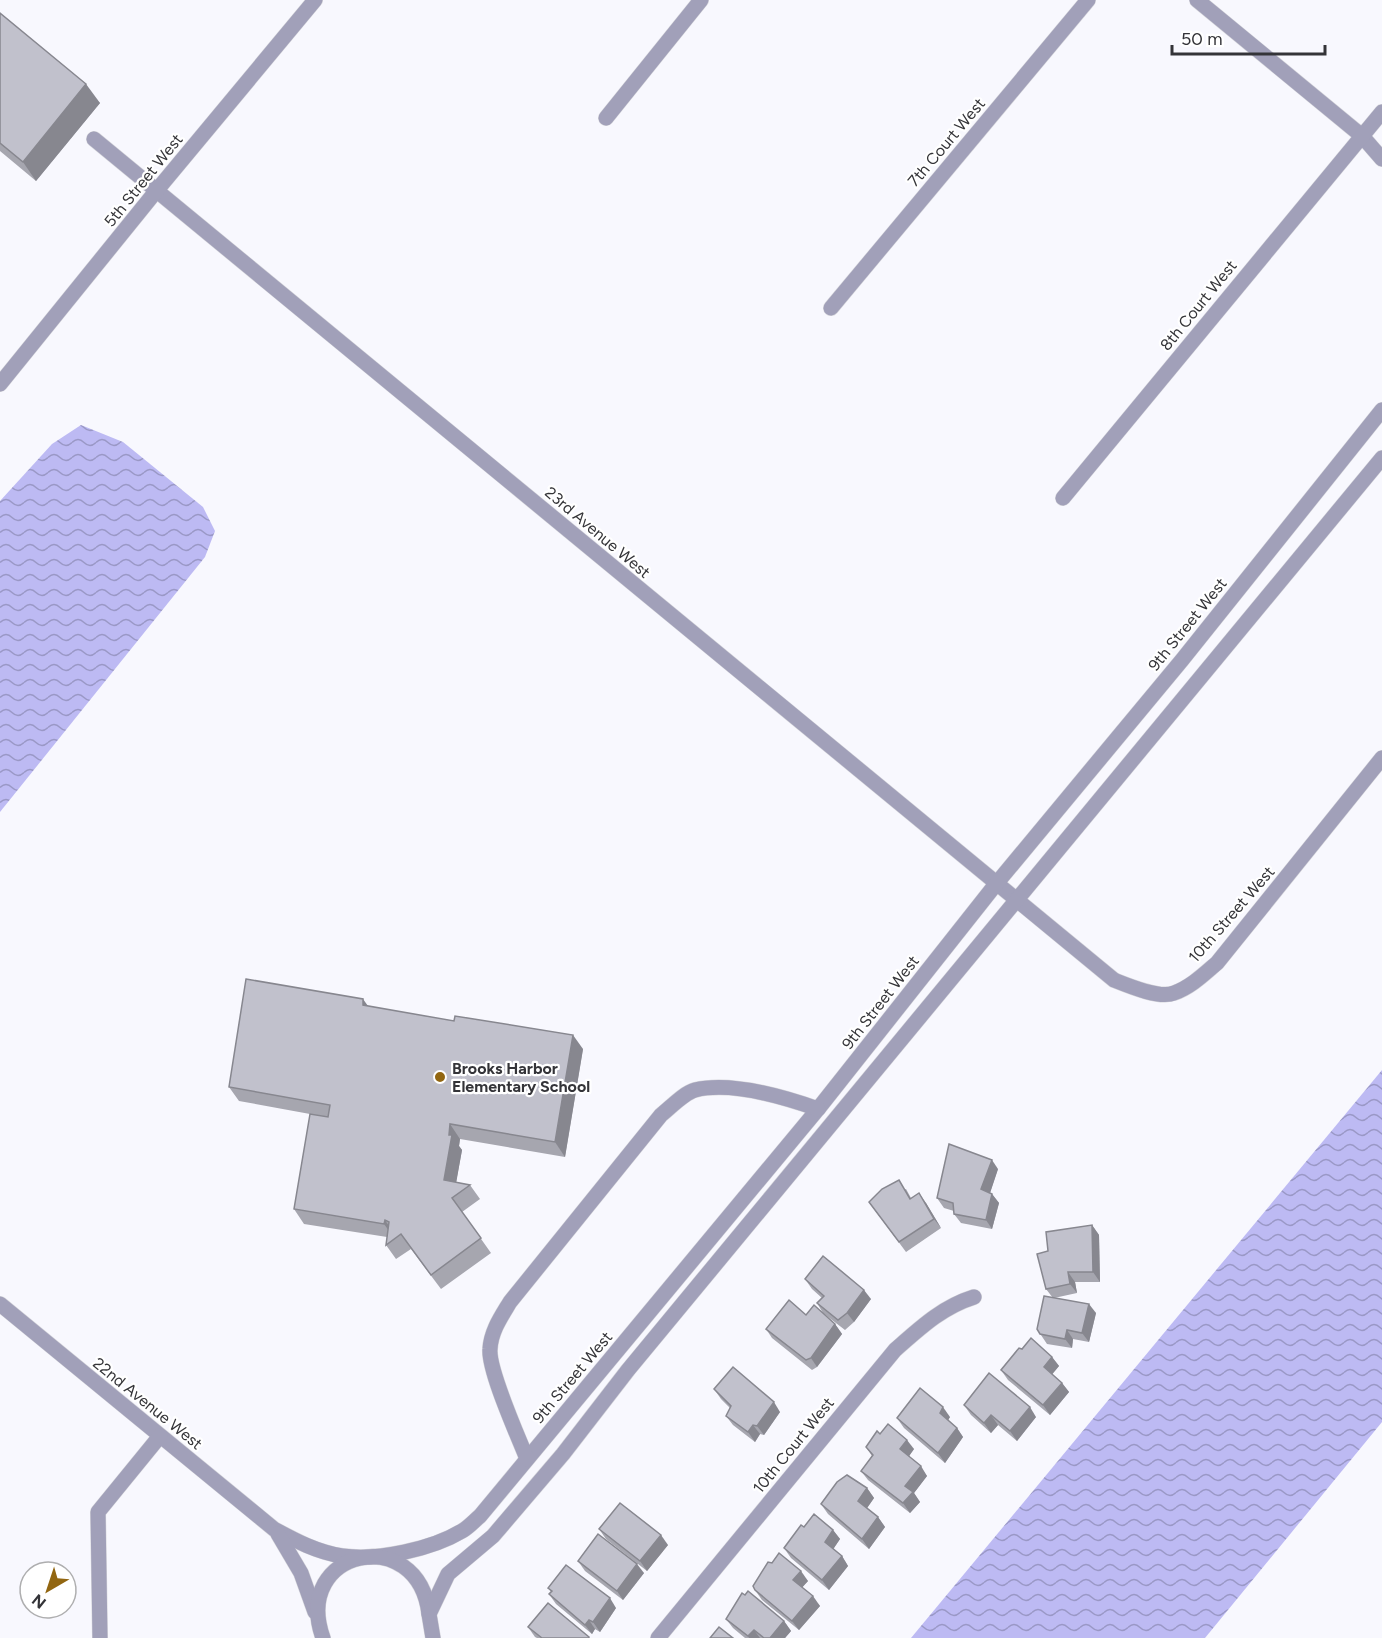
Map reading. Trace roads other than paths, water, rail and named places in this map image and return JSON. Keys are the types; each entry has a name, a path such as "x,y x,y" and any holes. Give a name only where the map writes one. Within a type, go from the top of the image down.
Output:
{"street":[{"name":"5th Street West","path":"0,384 156,190 315,0"},
{"path":"606,118 701,0"},
{"name":"7th Court West","path":"831,308 1088,0"},
{"path":"1197,0 1362,136 1382,159"},
{"name":"8th Court West","path":"1063,498 1382,112"},
{"path":"1362,136 1382,146"},
{"name":"23rd Avenue West","path":"94,139 1016,901"},
{"name":"9th Street West","path":"366,1557 418,1548 452,1536 465,1529 480,1516 818,1109 996,884 1189,650 1382,410"},
{"path":"423,1638 429,1614 448,1574 493,1536 1382,458"},
{"name":"10th Street West","path":"1016,901 1114,980 1143,991 1172,994 1197,981 1217,963 1382,758"},
{"path":"527,1460 495,1375 489,1351 493,1332 510,1302 662,1115 693,1090 717,1087 778,1095 818,1109"},
{"name":"10th Court West","path":"658,1638 895,1350 931,1318 956,1303 974,1297"},
{"name":"22nd Avenue West","path":"0,1305 274,1529 318,1550 343,1556 366,1557"},
{"path":"100,1638 98,1512 160,1436"},
{"name":"22nd Avenue West","path":"274,1529 301,1573 321,1638"},
{"path":"317,1621 318,1599 328,1579 345,1564 366,1557 382,1557 410,1571 421,1583 427,1598 433,1638"}],"water":[{"path":"81,425 123,442 203,507 215,531 205,557 0,812 0,501 52,444"},
{"path":"1382,1070 1382,1422 1205,1638 911,1638"}],"place":[{"name":"Brooks Harbor Elementary School","path":"440,1077"}]}
